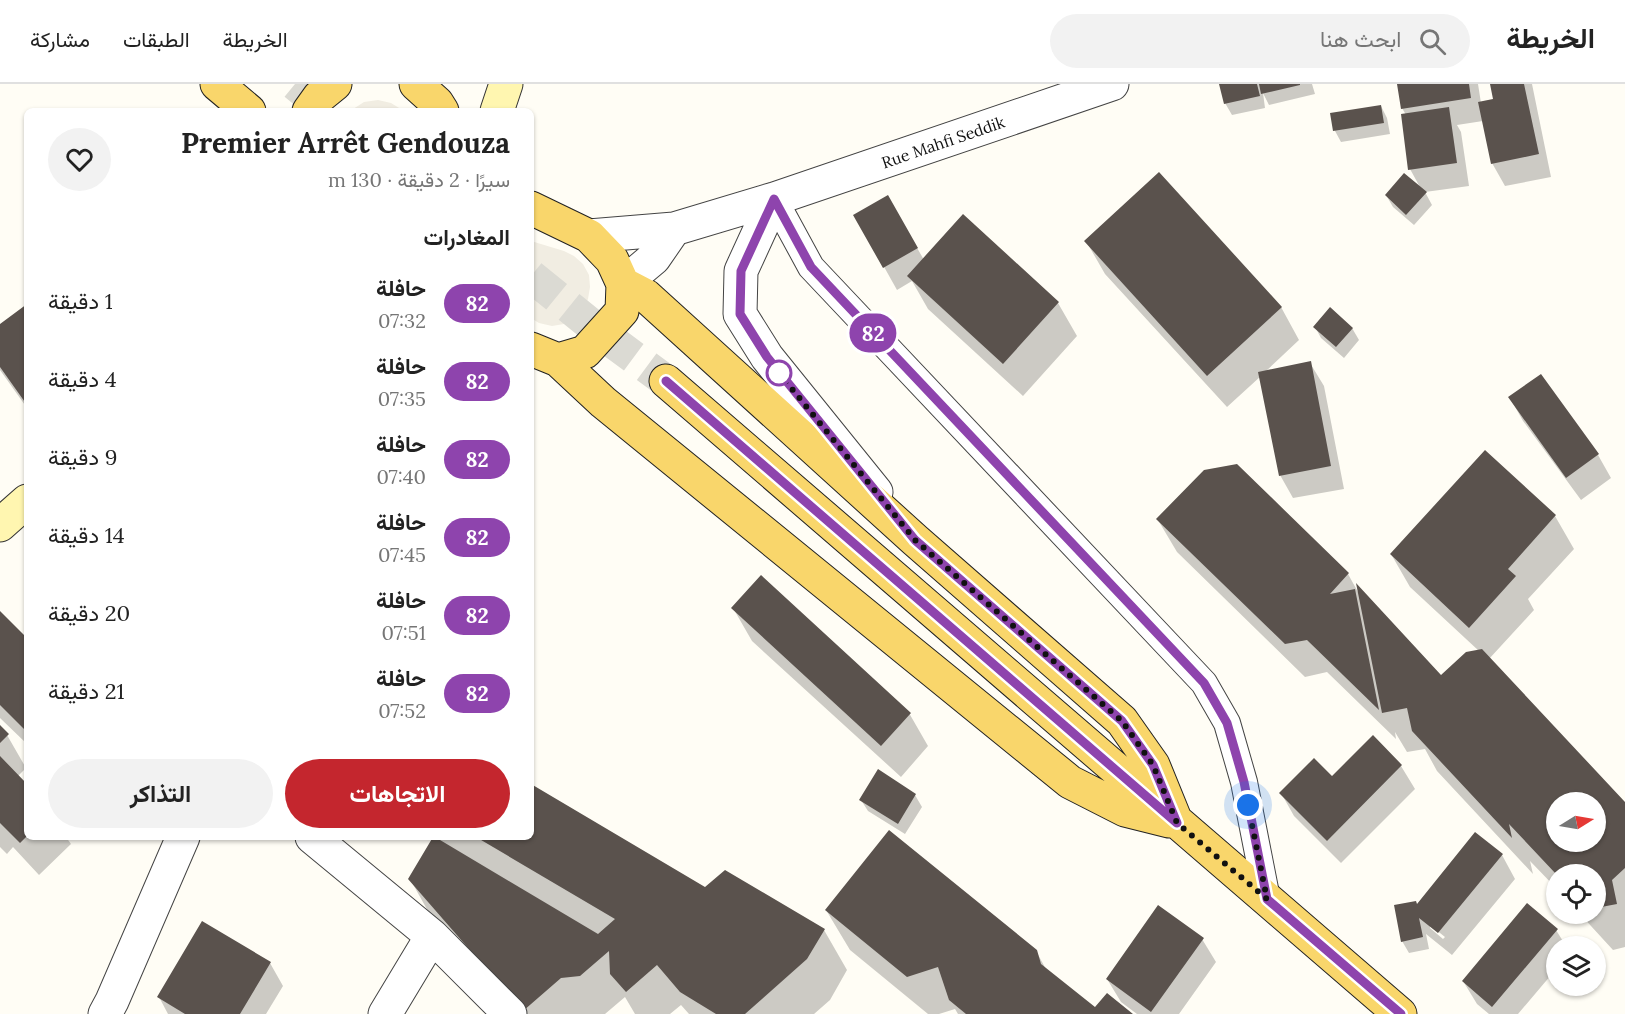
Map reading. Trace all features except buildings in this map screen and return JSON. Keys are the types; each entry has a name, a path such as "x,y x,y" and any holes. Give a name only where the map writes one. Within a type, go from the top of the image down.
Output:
{"main road":[{"path":"217,84 245,108"},
{"path":"311,108 319,97 335,84"},
{"path":"416,84 440,108"},
{"path":"534,209 589,236 612,260 623,284 622,311 585,352 540,355"},
{"path":"623,284 646,296 915,540 1122,721 1153,765 1177,823"},
{"path":"540,355 603,402 1070,782 1125,810 1177,823"},
{"path":"666,381 1401,1014"}],"street":[{"path":"498,108 506,84"},
{"name":"Rue Mahfi Seddik","path":"589,236 674,229 774,199 1112,84"},
{"path":"774,199 741,271 740,314 767,357 915,540"},
{"path":"623,284 654,258 674,229"},
{"path":"0,525 24,504"},
{"path":"105,1014 182,840"},
{"path":"316,840 432,936 510,1014"},
{"path":"385,1014 432,936"}],"lane":[{"path":"774,199 811,267 1204,683 1227,723 1244,782 1267,899"}],"shaded area":[{"path":"378,100 399,108 355,108 364,102"},
{"path":"534,242 574,256 583,264 589,275 590,287 583,310 574,318 564,324 552,326 534,320"}],"tunnel":[{"path":"295,84 324,108"},
{"path":"534,278 605,336 666,381"}],"bus line":[{"name":"82","path":"666,381 1177,823 1153,765 1122,721 915,540 767,357 740,314 741,271 774,199 811,267 1204,683 1227,723 1244,782 1267,899 1401,1014"}],"route":[{"path":"779,373 915,540 1122,721 1153,765 1177,823 1267,899 1248,805"}]}
